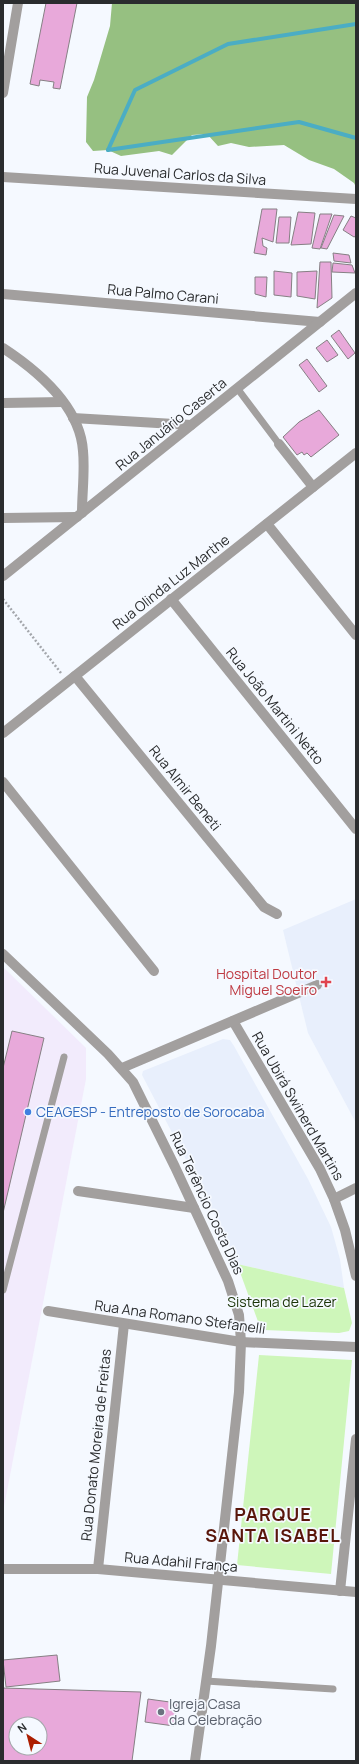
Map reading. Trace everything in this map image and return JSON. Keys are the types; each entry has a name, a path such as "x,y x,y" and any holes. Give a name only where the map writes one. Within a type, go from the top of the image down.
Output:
{"street":[{"path":"3,92 18,3"},
{"name":"Rua Juvenal Carlos da Silva","path":"3,176 356,199"},
{"name":"Rua Januário Caserta","path":"3,576 356,293"},
{"name":"Rua Palmo Carani","path":"3,294 320,322"},
{"path":"3,348 50,386 63,402 73,418 78,430 83,451 79,515 3,518"},
{"path":"3,402 63,402"},
{"path":"73,418 191,425"},
{"path":"280,444 313,487"},
{"name":"Rua Olinda Luz Marthe","path":"3,733 356,453"},
{"path":"267,524 356,635"},
{"name":"Rua João Martini Netto","path":"172,599 356,829"},
{"name":"Rua Almir Beneti","path":"72,679 264,907 277,914"},
{"path":"3,782 154,971"},
{"name":"Rua Terêncio Costa Dias","path":"3,954 122,1068 133,1082 228,1281 239,1315 241,1342 239,1392 206,1681 195,1761"},
{"path":"122,1068 317,985"},
{"name":"Rua Ubirá Swinerd Martins","path":"233,1021 320,1169 334,1199 345,1230 356,1276"},
{"path":"334,1199 356,1188"},
{"path":"78,1192 194,1208"},
{"name":"Rua Ana Romano Stefanelli","path":"48,1311 241,1342 356,1346"},
{"name":"Rua Donato Moreira de Freitas","path":"98,1569 124,1324"},
{"path":"340,1591 354,1471 356,1440"},
{"name":"Rua Adahil França","path":"3,1569 98,1569 356,1592"}],"lane":[{"path":"237,388 280,444"},
{"path":"3,1290 64,1057"},
{"path":"206,1681 333,1689"}],"path":[{"path":"3,599 72,679"}],"shaded area":[{"name":"Hospital Doutor Miguel Soeiro","path":"356,899 356,1123 308,1033 283,930"},
{"path":"3,967 86,1048 86,1079 3,1512"},
{"path":"223,1039 230,1040 234,1046 308,1179 331,1227 340,1259 344,1288 237,1264 218,1221 142,1075 143,1071"}],"green space":[{"path":"112,3 356,3 356,187 354,183 334,169 309,160 284,145 249,147 231,143 218,146 207,134 192,135 172,155 159,151 121,156 108,150 93,151 86,142 87,97 94,80 110,26"},
{"name":"Sistema de Lazer","path":"237,1264 344,1288 352,1323 349,1331 339,1333 264,1330 260,1327"},
{"path":"259,1355 352,1360 331,1574 237,1565"}],"building":[{"path":"46,3 77,3 60,89 53,88 54,82 40,80 39,86 30,84"},
{"path":"262,209 277,209 273,242 262,238 263,246 267,248 266,255 254,253"},
{"path":"298,212 315,213 311,244 291,245"},
{"path":"320,214 332,214 320,249 312,248"},
{"path":"334,215 344,216 327,249 321,248"},
{"path":"351,216 356,218 356,236 354,237 343,230"},
{"path":"279,217 291,217 289,243 276,243"},
{"path":"333,253 349,255 351,263 334,261"},
{"path":"320,262 331,262 332,298 317,308"},
{"path":"333,263 352,265 355,273 332,272"},
{"path":"274,271 292,273 291,297 274,295"},
{"path":"317,271 315,299 297,296 297,272"},
{"path":"255,277 267,277 266,297 255,294"},
{"path":"339,330 355,353 348,359 331,336"},
{"path":"327,340 338,355 327,362 316,348"},
{"path":"307,359 327,386 319,392 299,365"},
{"path":"319,410 339,435 311,457 307,453 304,455 302,452 297,455 283,437 299,422"},
{"path":"12,1031 44,1038 3,1213 3,1068"},
{"path":"57,1655 60,1681 6,1687 3,1660"},
{"path":"3,1688 141,1692 132,1761 3,1761"},
{"name":"Igreja Casa da Celebração","path":"148,1699 177,1703 174,1726 145,1722"}],"waterway":[{"path":"108,150 135,90 228,44 356,24"},
{"path":"108,150 299,122 356,138"}],"place":[{"name":"Hospital Doutor Miguel Soeiro","path":"326,982"},
{"name":"CEAGESP - Entreposto de Sorocaba","path":"28,1112"},
{"name":"Igreja Casa da Celebração","path":"161,1712"}],"district":[{"name":"PARQUE SANTA ISABEL","path":"273,1525"}]}
